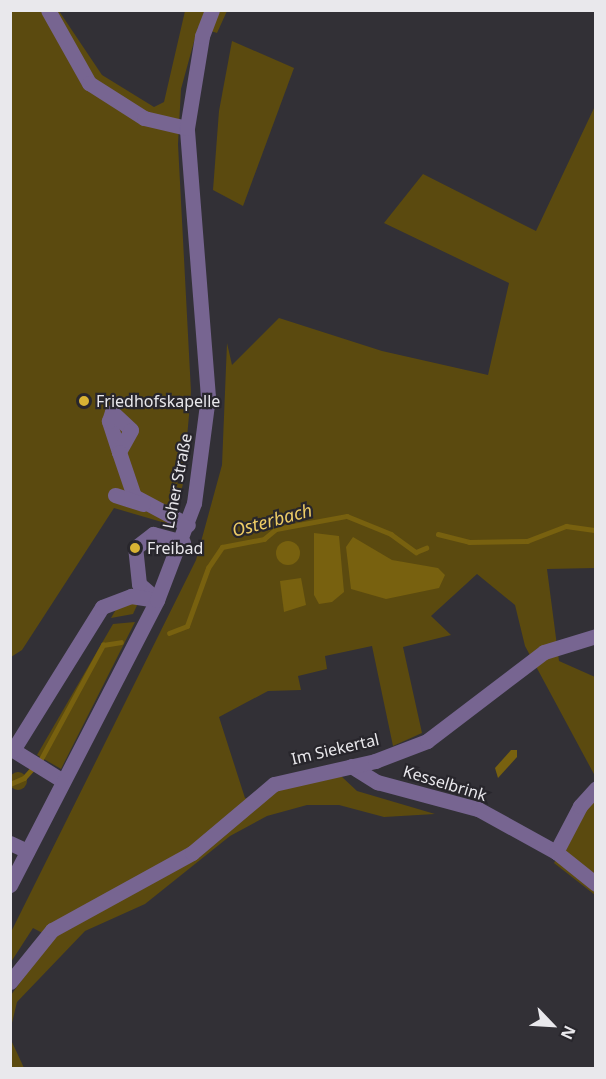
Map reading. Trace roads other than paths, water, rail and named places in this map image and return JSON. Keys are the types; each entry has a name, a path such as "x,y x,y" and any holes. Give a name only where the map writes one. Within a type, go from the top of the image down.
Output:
{"street":[{"path":"48,10 88,83 144,118 187,128"},
{"name":"Loher Straße","path":"10,885 157,600 183,542 188,525 208,397 187,128 202,36 212,10"},
{"path":"119,452 134,496 188,525"},
{"path":"115,495 146,504"},
{"path":"157,600 139,584 135,548 153,534 183,542"},
{"path":"63,781 12,750 102,608 131,596 157,600"},
{"name":"Im Siekertal","path":"10,982 52,930 192,853 274,784 351,766 427,741 544,652 596,636"},
{"name":"Kesselbrink","path":"351,766 377,782 478,808 556,852 596,884"},
{"path":"556,852 580,806 596,788"},
{"path":"10,843 27,851"}],"waterway":[{"name":"Osterbach","path":"169,633 187,626 208,568 222,547 264,539 276,529 347,516 391,534 416,552 426,548"},
{"name":"Osterbach","path":"438,534 469,542 527,541 566,526 596,530"},
{"name":"Osterbach","path":"10,784 24,778 41,759 103,645 121,642"}],"place":[{"name":"Friedhofskapelle","path":"84,401"},
{"name":"Freibad","path":"135,548"}]}
